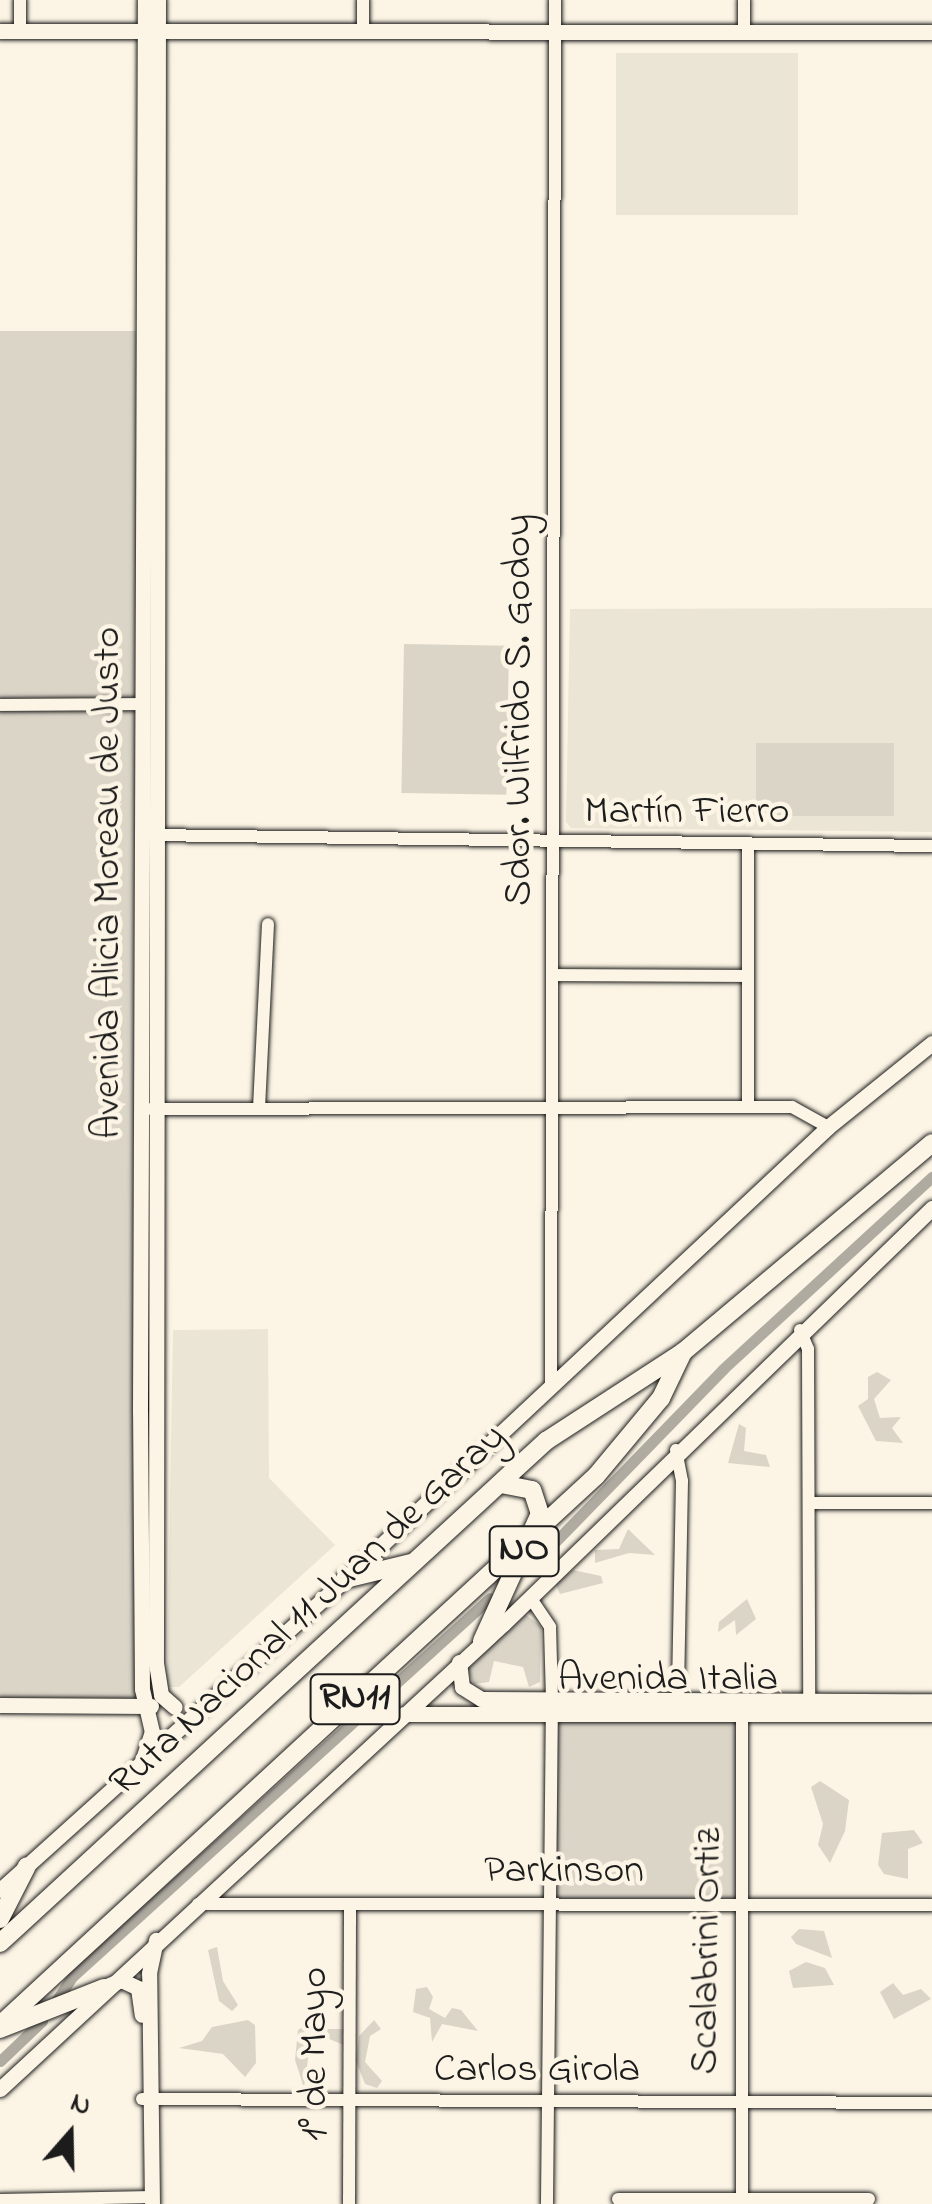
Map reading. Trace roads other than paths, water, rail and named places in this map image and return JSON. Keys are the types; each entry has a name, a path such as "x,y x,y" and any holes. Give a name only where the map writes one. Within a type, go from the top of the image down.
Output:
{"highway":[{"name":"Ruta Nacional 11 Juan de Garay","path":"0,1944 546,1441 683,1352 932,1143"},
{"name":"Ruta Nacional 11 Juan de Garay","path":"0,2027 596,1476 661,1398 683,1352"},
{"name":"NO","path":"482,1641 540,1514 532,1490 500,1484"},
{"path":"346,1579 412,1563"},
{"path":"0,1918 27,1866"},
{"path":"0,2027 104,1988"}],"main road":[{"name":"Avenida Alicia Moreau de Justo","path":"142,1762 152,1732 144,1706 151,31 146,0"},
{"name":"Avenida Alicia Moreau de Justo","path":"148,835 142,704 151,31 158,0"},
{"path":"0,31 932,32"},
{"path":"0,1890 346,1579 828,1126 932,1042"},
{"name":"Avenida Alicia Moreau de Justo","path":"148,1109 156,1664 161,1695 175,1707"},
{"path":"0,2089 104,1988 530,1597 800,1330 932,1208"},
{"name":"Avenida Italia","path":"459,1662 468,1695 552,1706 742,1706 932,1714"},
{"name":"Avenida Italia","path":"404,1714 678,1699 742,1706 809,1700 932,1700"},
{"path":"0,1704 200,1710"},
{"path":"147,2201 149,1973 156,1940"},
{"path":"104,1988 120,1980 138,1988 147,2098"}],"street":[{"path":"20,0 20,31"},
{"path":"363,0 363,32"},
{"name":"Sdor. Wilfrido S. Godoy","path":"551,1388 555,0"},
{"path":"744,0 744,32"},
{"path":"0,705 142,704"},
{"name":"Martín Fierro","path":"148,835 553,844 932,846"},
{"path":"748,846 748,1107"},
{"path":"259,1108 268,924"},
{"path":"552,975 748,976"},
{"path":"148,1109 792,1107 828,1126"},
{"path":"800,1330 808,1349 809,1700"},
{"path":"676,1450 682,1482 678,1699"},
{"path":"809,1503 932,1503"},
{"path":"530,1597 550,1628 547,2204"},
{"name":"Scalabrini Ortiz","path":"742,1706 738,2103 742,2201"},
{"name":"Parkinson","path":"195,1904 932,1904"},
{"name":"1° de Mayo","path":"349,2204 350,1904"},
{"name":"Carlos Girola","path":"147,2098 347,2104 932,2103"},
{"path":"618,2199 869,2199"},
{"path":"0,2200 147,2201"}],"waterway":[{"path":"556,1541 723,1369 932,1177"},
{"path":"53,2006 72,1977 490,1598"},
{"path":"0,2061 42,2021"}]}
